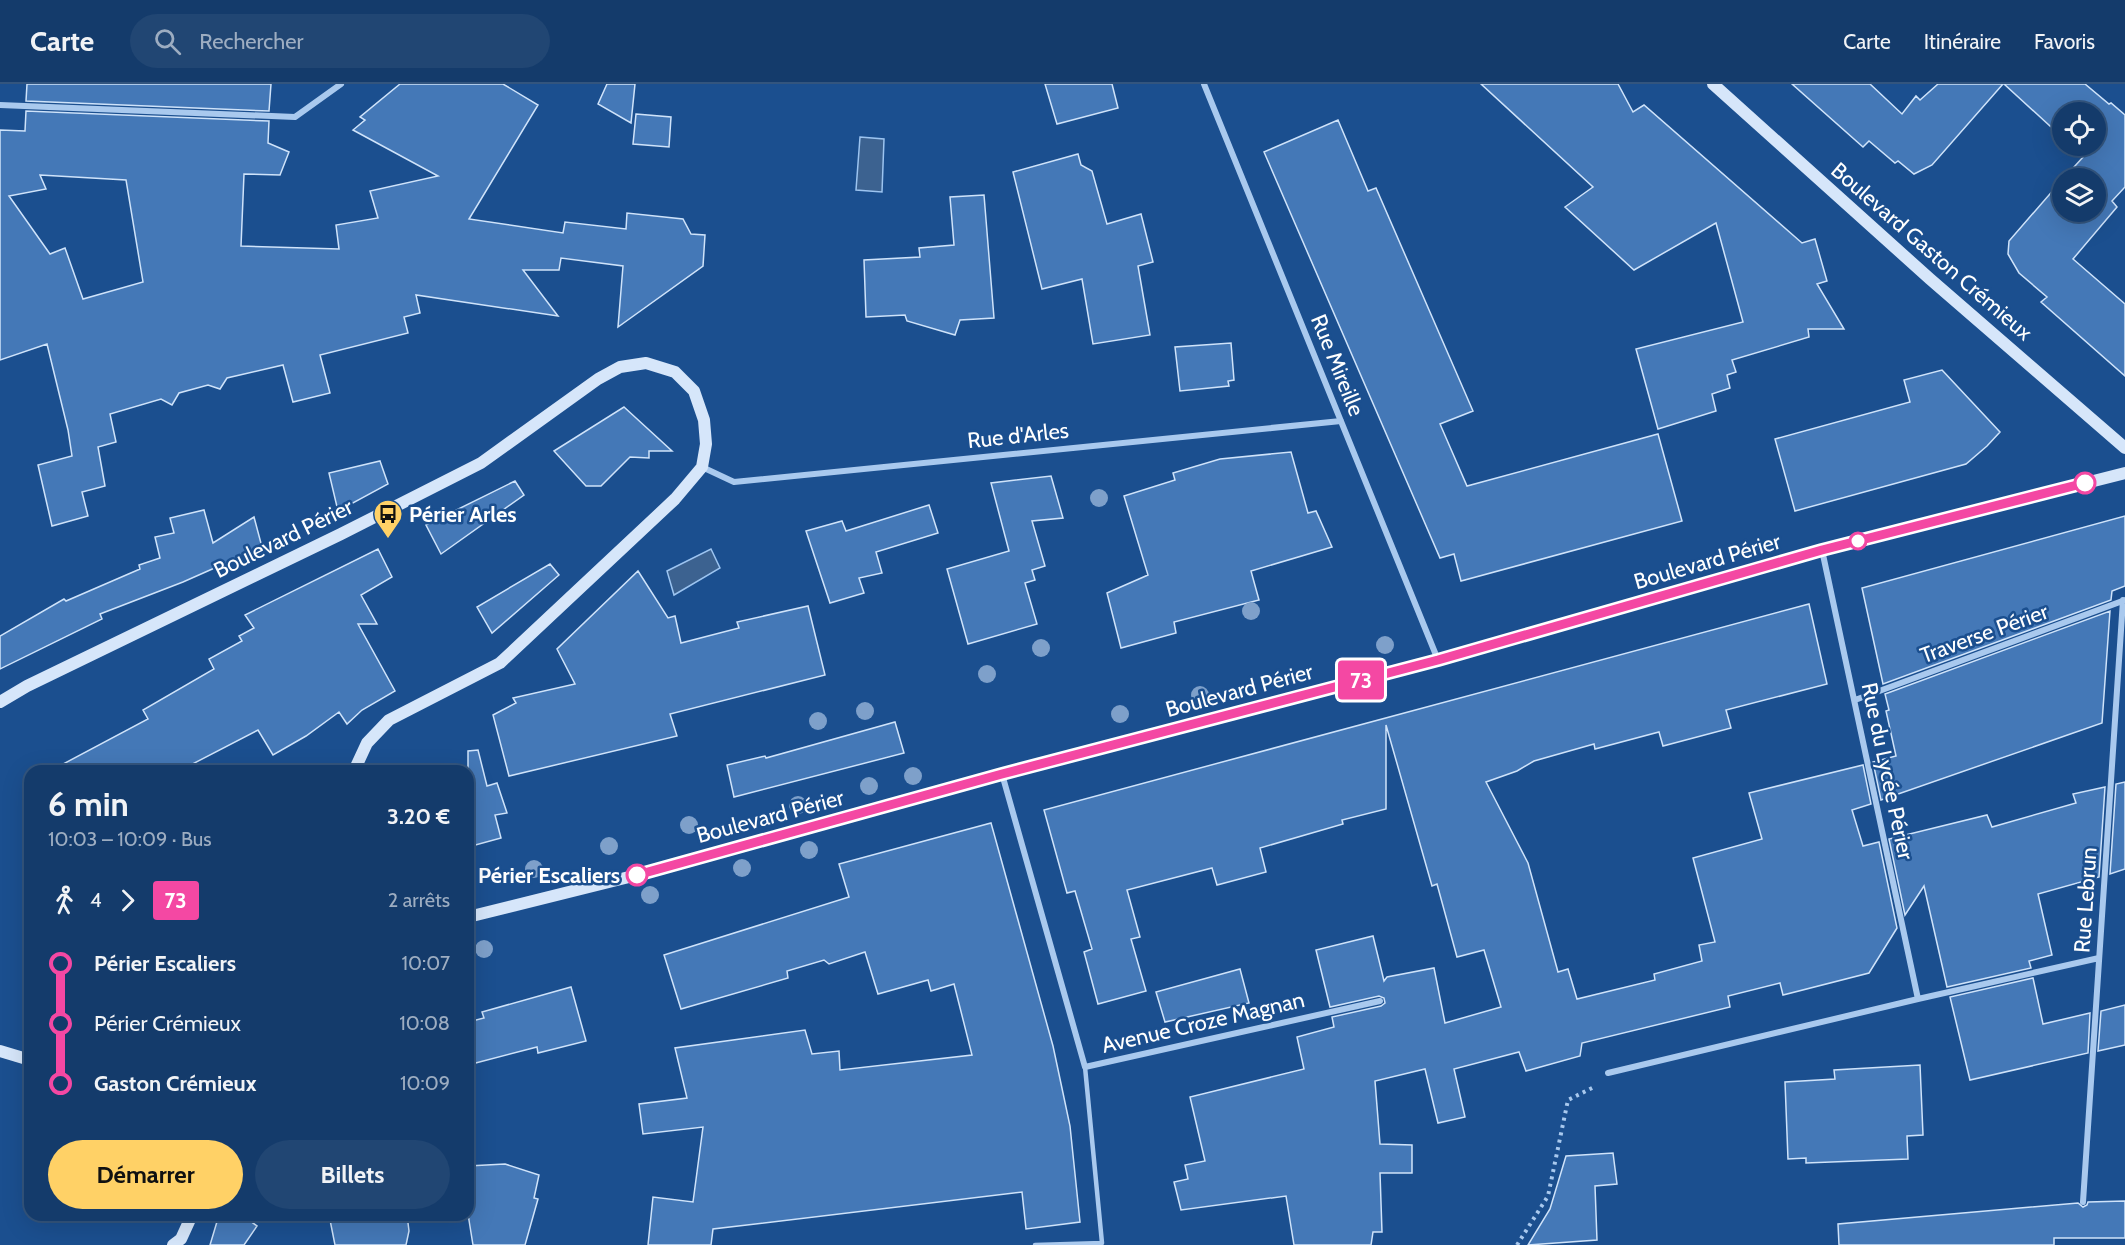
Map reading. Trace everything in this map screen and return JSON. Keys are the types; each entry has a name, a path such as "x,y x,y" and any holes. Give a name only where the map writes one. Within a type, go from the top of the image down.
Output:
{"street":[{"path":"0,105 295,117 341,84"},
{"name":"Rue Mireille","path":"1204,84 1438,660"},
{"name":"Boulevard Gaston Crémieux","path":"1713,84 1930,279 2125,448"},
{"name":"Boulevard Périer","path":"0,702 27,686 341,534 481,463 598,379 620,367 646,363 675,372 694,391 704,420 706,444 702,467"},
{"name":"Rue d'Arles","path":"702,467 734,482 1341,421"},
{"path":"357,765 367,743 389,720 500,663 675,499 702,467"},
{"name":"Boulevard Périer","path":"474,916 637,875 1002,774 1438,660 1822,550 2125,473"},
{"name":"Rue du Lycée Périer","path":"1822,550 1918,999"},
{"name":"Traverse Périer","path":"1855,700 2124,600"},
{"name":"Rue Lebrun","path":"2083,1202 2124,600"},
{"name":"Avenue Croze Magnan","path":"1002,774 1085,1067 1380,1001"},
{"path":"1608,1073 2099,958"},
{"path":"0,1051 24,1058"},
{"path":"173,1245 181,1239 189,1221"}],"lane":[{"path":"1035,1245 1102,1243 1085,1067"}],"path":[{"path":"1517,1245 1548,1196 1568,1100 1605,1082 1608,1073"}],"water":[{"path":"860,137 884,139 882,192 856,190"},
{"path":"711,549 720,568 674,595 667,571"}],"building":[{"path":"27,84 271,84 269,111 26,101"},
{"path":"400,84 503,84 538,105 469,219 563,233 565,222 626,229 627,213 683,219 691,234 705,235 703,266 618,327 623,266 561,258 559,270 523,270 558,316 416,295 420,313 404,317 408,333 320,355 330,393 293,402 283,365 227,378 220,389 208,385 179,393 172,405 161,399 110,414 116,442 98,447 105,486 82,492 88,516 52,526 38,465 72,456 47,344 0,360 0,130 25,131 26,111 269,121 268,143 289,152 280,175 244,174 241,246 339,249 336,225 378,218 370,191 438,176 353,130 365,120 360,117","holes":["40,175 126,180 143,282 83,299 65,248 50,254 9,196 46,189"]},
{"path":"607,84 635,84 631,123 598,104"},
{"path":"1045,84 1112,84 1118,108 1057,124"},
{"path":"1481,84 1618,84 1633,112 1644,105 1802,243 1815,239 1827,281 1817,284 1844,329 1808,329 1809,337 1732,360 1736,372 1727,375 1730,388 1712,394 1716,411 1658,429 1636,349 1743,322 1716,223 1634,270 1565,207 1593,187"},
{"path":"1792,84 1870,84 1902,114 1916,96 1920,100 1938,84 2003,84 1932,165 1914,174 1898,161 1895,163 1869,141 1863,147"},
{"path":"2004,84 2085,84 2125,115 2125,187 2112,201 2117,207 2106,220 2106,168 2073,168 2084,156 2106,156 2106,102 2052,102 2052,128"},
{"path":"636,114 671,117 669,147 633,144"},
{"path":"1338,120 1368,191 1376,188 1473,411 1440,424 1467,486 1658,434 1682,521 1461,581 1454,554 1440,558 1264,152"},
{"path":"1078,154 1081,165 1092,171 1107,224 1141,214 1153,262 1138,266 1150,335 1093,344 1082,279 1042,289 1013,172"},
{"path":"2052,192 2052,222 2104,222 2073,259 2125,304 2125,376 2041,302 2047,297 2019,273 2008,254 2009,241"},
{"path":"984,195 994,318 960,320 955,335 907,321 905,315 866,317 864,260 920,257 919,248 954,245 950,197"},
{"path":"1231,343 1234,380 1228,381 1229,386 1180,391 1175,347"},
{"path":"1942,370 2000,432 1987,446 1966,464 1795,511 1775,439 1910,402 1904,380"},
{"path":"624,407 672,451 649,451 649,458 630,457 601,486 586,486 554,451"},
{"path":"1291,452 1308,513 1316,511 1332,547 1251,571 1259,600 1174,622 1176,633 1121,648 1107,593 1148,575 1124,496 1175,480 1173,473 1220,459"},
{"path":"380,461 388,484 338,511 329,473"},
{"path":"1051,476 1063,518 1032,521 1045,566 1032,570 1035,580 1025,583 1037,624 968,644 947,569 1009,551 991,483"},
{"path":"515,481 524,495 441,554 426,525"},
{"path":"929,505 938,533 876,552 882,573 859,578 864,593 830,603 806,531 842,521 846,531"},
{"path":"204,510 213,543 254,517 262,547 183,582 100,614 102,619 0,669 0,636 64,599 66,601 140,569 139,565 160,558 155,537 174,533 170,518"},
{"path":"2125,516 2125,586 2112,591 2111,600 1883,684 1862,588"},
{"path":"378,549 392,577 361,595 377,624 358,624 395,691 362,710 347,724 339,712 306,736 273,755 258,730 191,765 61,765 148,719 143,710 214,669 209,659 242,641 239,636 254,628 245,615"},
{"path":"550,564 559,575 492,633 477,607"},
{"path":"638,571 668,618 675,616 681,643 739,628 737,622 808,606 825,675 670,714 677,736 509,776 493,715 516,703 513,698 575,684 557,649"},
{"path":"1809,604 1827,684 1726,710 1731,728 1663,746 1659,732 1595,749 1594,744 1534,761 1517,771 1486,782 1528,863 1558,972 1568,969 1577,999 1655,980 1654,974 1702,961 1699,945 1715,942 1693,858 1762,839 1749,793 1863,765 1871,804 1852,810 1863,846 1879,842 1897,928 1869,973 1783,995 1780,983 1728,996 1730,1007 1582,1043 1580,1056 1526,1071 1519,1052 1454,1069 1465,1117 1438,1123 1425,1069 1375,1081 1380,1144 1412,1145 1412,1173 1380,1173 1382,1232 1373,1232 1371,1245 1294,1245 1286,1196 1181,1210 1174,1182 1188,1179 1185,1165 1205,1161 1190,1097 1304,1069 1297,1037 1334,1027 1332,1017 1381,1006 1385,1003 1384,998 1379,996 1330,1007 1316,950 1373,936 1384,981 1387,977 1434,968 1445,1023 1501,1007 1484,950 1457,957 1437,884 1432,886 1386,725 1386,809 1342,820 1343,824 1260,848 1266,872 1217,885 1212,868 1127,890 1140,937 1131,939 1146,991 1098,1004 1084,952 1092,949 1075,891 1067,893 1044,810"},
{"path":"2110,611 2102,723 1881,800 1873,762 1896,756 1886,711 1889,710 1885,694"},
{"path":"895,722 904,753 734,797 727,765 765,756 766,758"},
{"path":"478,750 487,786 497,783 507,813 495,815 501,838 474,845 474,765 468,765 468,751"},
{"path":"2125,782 2125,869 2110,874 2116,784"},
{"path":"2105,787 2099,877 2038,894 2052,955 2029,961 2031,968 1947,987 1924,886 1905,915 1889,839 1987,815 1992,827 2076,803 2073,794"},
{"path":"991,823 1053,1046 1070,1126 1080,1222 1026,1229 1022,1192 713,1229 711,1245 648,1245 653,1197 693,1202 703,1127 643,1134 639,1104 687,1098 675,1048 805,1030 812,1054 839,1051 840,1070 972,1055 954,984 931,991 928,980 878,994 865,952 829,964 824,960 787,971 788,978 681,1009 664,955 849,897 839,864"},
{"path":"1240,969 1249,1003 1165,1022 1156,992"},
{"path":"2033,978 2043,1024 2090,1013 2088,1053 1970,1080 1950,997"},
{"path":"571,987 586,1041 538,1053 537,1047 474,1063 474,1020 484,1018 482,1012"},
{"path":"2125,1005 2125,1045 2098,1051 2101,1011"},
{"path":"1920,1065 1923,1135 1907,1136 1908,1159 1806,1163 1806,1158 1788,1159 1785,1082 1835,1079 1834,1070"},
{"path":"1613,1153 1617,1184 1595,1186 1597,1240 1528,1245 1550,1209 1566,1156"},
{"path":"505,1164 539,1175 534,1198 538,1199 525,1245 473,1245 469,1221 474,1221 474,1166"},
{"path":"2125,1201 2125,1238 2054,1238 2054,1245 1839,1245 1838,1224 2078,1203 2083,1207 2088,1202"},
{"path":"217,1221 250,1221 257,1226 244,1245 210,1245"},
{"path":"330,1221 408,1221 409,1231 406,1245 335,1245"}],"bus line":[{"name":"73","path":"637,875 1002,774 1438,660 1822,550 2085,483"}],"place":[{"name":"Périer Arles","path":"388,540"},
{"name":"Périer Escaliers","path":"637,875"}]}
